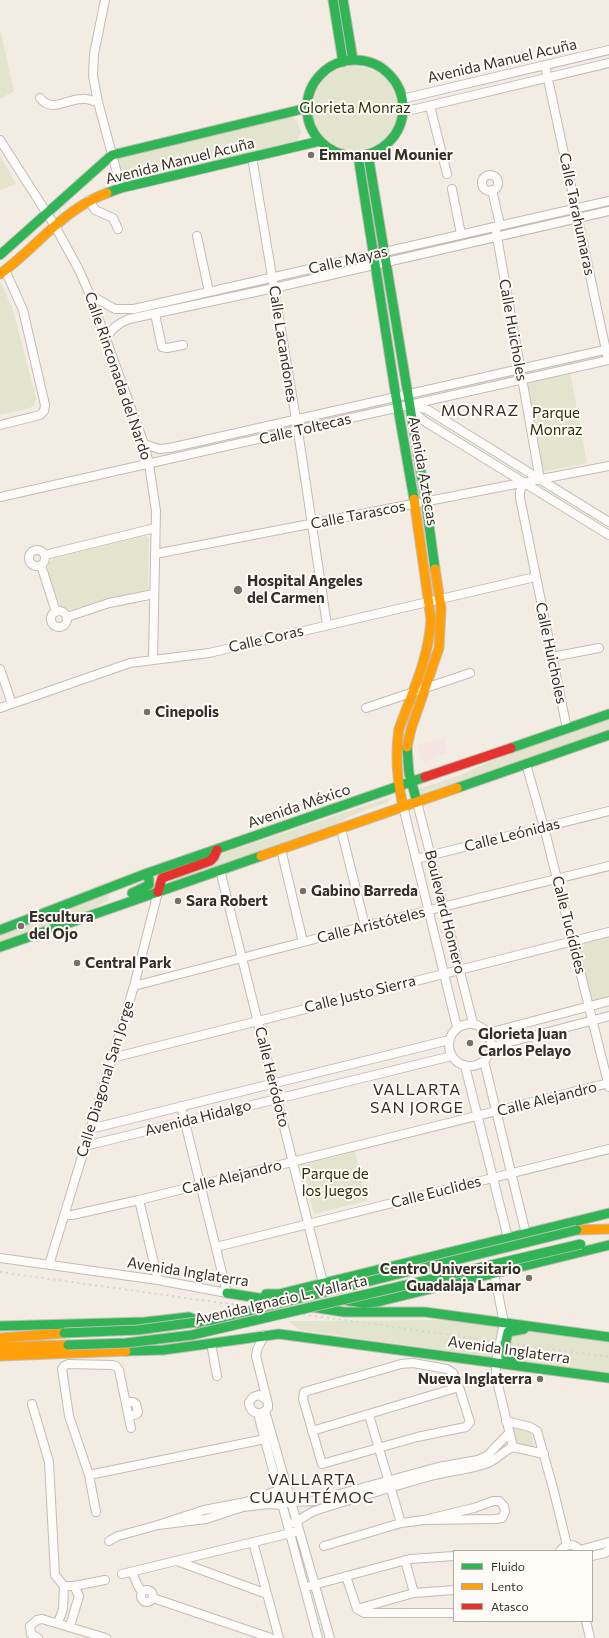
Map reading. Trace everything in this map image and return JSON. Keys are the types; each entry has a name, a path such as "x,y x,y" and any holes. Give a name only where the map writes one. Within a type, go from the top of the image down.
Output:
{"street":[{"path":"106,0 93,65 93,82 121,188"},
{"path":"333,0 343,62"},
{"path":"344,0 353,60"},
{"name":"Avenida Manuel Acuña","path":"402,99 609,50"},
{"path":"353,60 370,62 385,70 396,83 402,99 403,112 399,128 383,147 368,154 358,156 341,154 320,141 309,123 307,108 310,91 320,76 334,65 353,60"},
{"name":"Avenida Manuel Acuña","path":"403,112 609,63"},
{"name":"Calle Tarahumaras","path":"545,65 575,208 608,349 609,361"},
{"path":"40,98 44,103 49,105 84,98 98,102"},
{"path":"430,106 447,174"},
{"name":"Avenida Manuel Acuña","path":"0,255 112,155 307,108"},
{"name":"Calle Rinconada del Nardo","path":"0,140 55,226 79,270 90,295 144,444 149,464 156,511 153,659"},
{"name":"Avenida Manuel Acuña","path":"3,272 20,259 55,226 78,207 90,200 121,188 320,141"},
{"name":"Avenida Aztecas","path":"368,154 426,502 442,619 440,639 407,745 407,761 417,802"},
{"name":"Avenida Aztecas","path":"358,156 396,397 415,504 431,619 430,640 399,729 397,739 395,755 399,791 403,806"},
{"name":"Calle Lacandones","path":"252,157 298,431 327,625"},
{"path":"452,189 461,234"},
{"name":"Calle Huicholes","path":"492,190 498,226 497,236 540,480"},
{"path":"90,200 95,210 113,218 118,229"},
{"name":"Calle Mayas","path":"90,295 107,306 115,309 134,308 272,278 609,200"},
{"name":"Calle Mayas","path":"106,339 110,332 122,322 609,211"},
{"path":"198,236 209,292"},
{"path":"0,425 40,415 44,411 46,405 23,310 3,272"},
{"path":"155,314 162,347 167,348 183,345"},
{"name":"Calle Toltecas","path":"144,444 159,449 170,448 608,349"},
{"name":"Calle Toltecas","path":"0,497 298,431 410,404 609,361"},
{"path":"410,404 428,410 609,522"},
{"path":"410,404 417,415 424,421 609,535"},
{"name":"Calle Tarascos","path":"155,554 609,466"},
{"name":"Calle Huicholes","path":"524,483 520,491 520,498 567,729"},
{"path":"45,555 155,528"},
{"path":"40,550 45,555 45,561 40,565 36,566 30,562 30,554 32,551 40,550"},
{"path":"40,565 56,612"},
{"name":"Calle Coras","path":"0,708 130,663 209,652 535,577"},
{"path":"67,617 109,603 154,594"},
{"path":"56,612 63,612 67,617 67,623 61,628 54,626 51,620 53,614 56,612"},
{"path":"552,657 599,648"},
{"path":"0,669 12,704"},
{"path":"366,708 470,673"},
{"name":"Avenida México","path":"0,930 145,874 399,791 499,753 609,714"},
{"path":"0,947 609,735"},
{"name":"Calle Tucídides","path":"526,764 544,827 609,1085"},
{"path":"403,806 413,786"},
{"path":"365,926 341,829 344,823 349,819 391,802 399,791"},
{"name":"Boulevard Homero","path":"417,802 473,1023"},
{"name":"Boulevard Homero","path":"403,806 457,1027"},
{"name":"Calle Leónidas","path":"416,859 609,810"},
{"path":"281,849 303,942"},
{"path":"158,892 162,878 210,861 213,859 217,850"},
{"name":"Calle Aristóteles","path":"134,986 365,926 609,866"},
{"name":"Calle Heródoto","path":"220,870 323,1283"},
{"path":"83,918 103,903 145,888 149,882 145,874"},
{"name":"Calle Diagonal San Jorge","path":"49,1265 134,986 158,892"},
{"name":"Calle Justo Sierra","path":"112,1058 609,932"},
{"path":"488,1033 609,1000"},
{"path":"491,1047 609,1016"},
{"path":"473,1023 479,1025 488,1033 491,1047 490,1052 484,1061 475,1066 465,1066 460,1064 452,1056 448,1046 449,1040 450,1035 457,1027 473,1023"},
{"name":"Avenida Hidalgo","path":"90,1129 449,1040"},
{"name":"Avenida Hidalgo","path":"85,1146 452,1056"},
{"path":"484,1061 526,1234"},
{"path":"465,1066 508,1238"},
{"name":"Calle Alejandro","path":"64,1215 139,1200 496,1111 609,1085"},
{"path":"181,1106 216,1247 232,1293"},
{"name":"Calle Euclides","path":"216,1247 609,1149"},
{"path":"139,1200 158,1280"},
{"name":"Avenida Ignacio L. Vallarta","path":"232,1293 273,1294 609,1213"},
{"name":"Avenida Ignacio L. Vallarta","path":"0,1338 64,1333 138,1330 185,1325 577,1230 609,1230"},
{"name":"Avenida Ignacio L. Vallarta","path":"0,1348 126,1343 192,1335 581,1244 609,1230"},
{"name":"Avenida Ignacio L. Vallarta","path":"323,1283 327,1290 342,1299 363,1303 377,1302 609,1245"},
{"name":"Avenida Inglaterra","path":"0,1258 158,1280 327,1310 344,1312 425,1312 609,1337"},
{"path":"494,1273 504,1323 496,1362 496,1377 513,1447"},
{"name":"Avenida Ignacio L. Vallarta","path":"0,1326 145,1322 189,1317 198,1322 201,1336 192,1346 137,1352 0,1356"},
{"path":"524,1366 507,1358 504,1350 507,1334 511,1330 537,1328"},
{"name":"Avenida Inglaterra","path":"192,1346 279,1334 609,1378"},
{"path":"264,1335 257,1350 256,1356 268,1404 262,1412 264,1438 306,1587 318,1638"},
{"path":"211,1343 217,1376"},
{"path":"412,1363 447,1369 452,1373 459,1387 470,1422 466,1427 427,1435 322,1464 302,1395 307,1390 401,1364 412,1363"},
{"path":"96,1512 89,1475 69,1416 62,1369 64,1366 68,1364 112,1364 116,1366 119,1370 131,1428"},
{"path":"312,1431 459,1387"},
{"path":"262,1412 251,1409 249,1405 251,1399 259,1395 267,1400"},
{"path":"32,1404 49,1462 55,1575 64,1586 63,1609 58,1623"},
{"path":"262,1412 287,1488 330,1638"},
{"path":"369,1415 401,1524"},
{"path":"506,1422 534,1428 538,1434 544,1454 564,1548 574,1545 580,1550 609,1542"},
{"path":"122,1574 253,1542 298,1527 303,1517 314,1511 438,1467 478,1460 492,1453 509,1434"},
{"path":"89,1475 264,1438"},
{"path":"109,1541 118,1536 204,1510 246,1505 282,1505 291,1502 314,1501 479,1466 489,1463 504,1451 513,1447 544,1454"},
{"path":"246,1505 278,1490 287,1488"},
{"path":"266,1495 269,1504"},
{"path":"324,1546 401,1524 474,1508 493,1501 499,1501 504,1506 505,1512 502,1518 495,1520 424,1520"},
{"path":"253,1542 279,1638"},
{"path":"593,1556 609,1550"},
{"path":"306,1587 405,1560 453,1556"},
{"path":"405,1560 414,1593"},
{"path":"176,1561 267,1594"},
{"path":"132,1572 142,1592 141,1597 144,1602 150,1602 154,1598 271,1638"},
{"path":"346,1576 361,1611"},
{"path":"64,1586 74,1586 104,1580"},
{"path":"70,1626 79,1596 74,1586"},
{"path":"361,1611 414,1593 453,1590"},
{"path":"361,1611 453,1613"},
{"path":"38,1638 31,1634 30,1626 32,1622 42,1619 70,1626 106,1638"},
{"path":"586,1622 590,1638"}],"shaded area":[{"path":"444,738 448,752 423,763 417,746"}],"green space":[{"path":"0,29 14,91 0,99"},
{"name":"Glorieta Monraz","path":"355,66 371,69 385,78 394,92 397,108 394,124 385,138 371,147 355,150 339,147 325,138 316,124 313,108 316,92 325,78 339,69"},
{"path":"292,117 297,120 301,132 297,141 124,183 117,156"},
{"path":"0,156 16,184 0,190"},
{"path":"0,281 13,310 36,398 34,405 30,408 0,415"},
{"name":"Parque Monraz","path":"570,372 587,463 541,472 525,381"},
{"path":"146,536 149,538 148,590 113,597 69,610 60,606 47,572 48,564 54,558"},
{"path":"609,716 609,730 423,798 419,789 463,774 496,759"},
{"path":"388,798 389,801 349,817 336,825 164,887 218,855"},
{"path":"110,889 108,900 82,917 0,946 0,932"},
{"path":"609,936 609,997 592,1001 578,944"},
{"name":"Parque de los Juegos","path":"355,1152 367,1201 314,1214 302,1165"},
{"path":"454,1320 609,1342 609,1373 299,1330 289,1321"},
{"path":"507,1423 530,1428 534,1447 533,1449 514,1446"}],"railway":[{"path":"0,1272 609,1357"}],"traffic: fast":[{"path":"333,0 343,62"},
{"path":"343,0 353,60"},
{"path":"355,60 373,64 382,68 389,74 395,81 399,90 403,108 399,126 395,135 389,142 382,148 373,152 355,156 337,152 328,148 321,142 315,135 311,126 307,108 311,90 315,81 321,74 328,68 337,64 355,60"},
{"path":"0,255 112,155 307,108"},
{"path":"107,193 121,188 320,141"},
{"path":"368,154 426,503 435,569"},
{"path":"358,156 396,397 414,499"},
{"path":"511,748 609,714"},
{"path":"457,788 609,735"},
{"path":"407,747 409,773 417,802"},
{"path":"0,930 145,874 425,777"},
{"path":"0,947 261,856"},
{"path":"132,893 149,885 149,879 145,874"},
{"path":"266,1294 279,1294 609,1213"},
{"path":"64,1333 138,1330 212,1320 577,1230"},
{"path":"68,1345 126,1343 192,1335 581,1244"},
{"path":"344,1300 363,1303 377,1302 609,1245"},
{"path":"227,1293 284,1302"},
{"path":"312,1307 344,1312 425,1312 609,1337"},
{"path":"0,1326 145,1322 189,1317 194,1319 200,1325"},
{"path":"518,1363 507,1358 504,1350 508,1332 524,1329"},
{"path":"126,1351 163,1350 279,1334 609,1378"}],"traffic: slow":[{"path":"0,274 51,229 77,209 91,200 107,193"},
{"path":"403,806 397,768 399,729 427,648 431,619 414,499"},
{"path":"407,747 411,729 439,648 441,608 435,569"},
{"path":"261,856 457,788"},
{"path":"577,1230 609,1229"},
{"path":"0,1338 64,1333"},
{"path":"0,1347 68,1345"},
{"path":"0,1356 126,1351"}],"traffic: jam":[{"path":"425,777 511,748"},
{"path":"158,892 162,878 210,861 214,857 217,850"}],"place":[{"name":"Emmanuel Mounier","path":"311,155"},
{"name":"Hospital Angeles del Carmen","path":"238,590"},
{"name":"Cinepolis","path":"147,712"},
{"name":"Gabino Barreda","path":"303,891"},
{"name":"Sara Robert","path":"178,901"},
{"name":"Escultura del Ojo","path":"21,926"},
{"name":"Central Park","path":"77,963"},
{"name":"Glorieta Juan Carlos Pelayo","path":"470,1043"},
{"name":"Centro Universitario Guadalaja Lamar","path":"529,1278"},
{"name":"Nueva Inglaterra","path":"540,1379"}],"district":[{"name":"MONRAZ","path":"480,411"},
{"name":"VALLARTA SAN JORGE","path":"417,1099"},
{"name":"VALLARTA CUAUHTÉMOC","path":"312,1489"}]}
